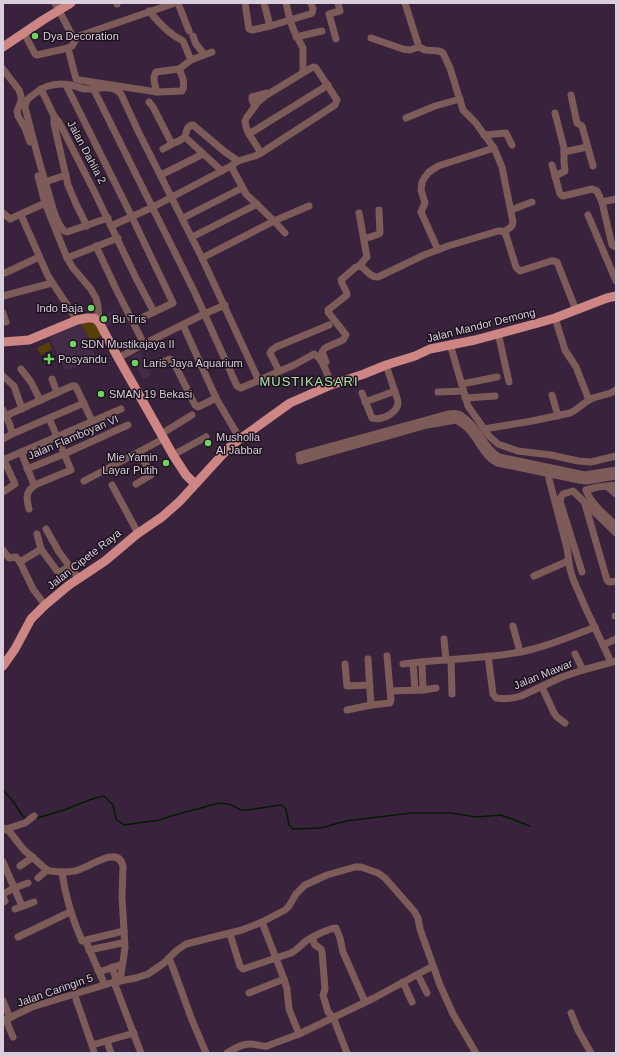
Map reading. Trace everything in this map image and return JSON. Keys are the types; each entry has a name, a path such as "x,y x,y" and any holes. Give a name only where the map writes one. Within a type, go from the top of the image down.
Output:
{"main road":[{"path":"3,47 24,33 57,7 71,3"},
{"name":"Jalan Mandor Demong","path":"195,484 223,454 240,439 290,403 333,384 430,349 476,340 555,318 616,296"},
{"path":"3,342 28,340 77,320 94,318 99,322 173,455 186,475 195,484"},
{"name":"Jalan Cipete Raya","path":"4,660 18,644 31,619 45,604 78,579 110,558 124,544 162,517 195,484"}],"street":[{"path":"74,39 123,22 149,11 177,3 196,44 204,54"},
{"path":"245,3 250,30 270,26 312,13 313,9 311,3"},
{"path":"264,3 270,26"},
{"path":"286,3 296,37 301,42 303,48 303,72"},
{"path":"336,40 329,14 340,11 338,3"},
{"path":"407,4 419,47"},
{"path":"24,33 35,54 37,55 72,46 74,39 57,7"},
{"path":"149,11 169,32 183,40 191,60"},
{"path":"296,37 322,31"},
{"path":"371,38 403,49 410,50 419,47 425,50 440,51 443,53 450,68 463,110 494,148 502,167 513,222 513,224 504,232"},
{"path":"68,48 76,79 157,92 182,91 184,83 179,68"},
{"path":"157,92 154,82 154,75 156,72 179,68 191,60 212,52"},
{"path":"112,226 153,207 238,161 261,153 335,105 337,100 314,67 303,72 262,99 255,106 245,121 249,134 261,153"},
{"path":"3,68 19,90 21,96 21,101 17,111 18,116 27,134 45,203 67,258 73,268 94,294 97,301 99,322"},
{"path":"66,84 173,303 133,322"},
{"path":"108,218 67,232 64,231 54,213 25,107 28,99 45,86 66,84 86,89 101,88 115,89 119,91 183,218 259,380"},
{"path":"249,134 328,85"},
{"path":"93,88 153,207 237,386 241,388 294,365 314,354 318,356 333,384"},
{"name":"Jalan Dahlia 2","path":"41,89 108,218 136,278 154,312"},
{"path":"571,95 577,123 582,126 593,166"},
{"path":"406,118 434,106 460,99"},
{"path":"149,102 169,139 174,143"},
{"path":"555,113 563,145 565,172 555,176"},
{"path":"54,116 54,124 70,192 87,226"},
{"path":"163,149 185,137 188,127 193,125 238,161"},
{"path":"484,135 506,133 512,145"},
{"path":"185,137 222,171"},
{"path":"564,152 587,147"},
{"path":"438,250 421,212 425,203 421,190 422,182 429,172 438,166 494,148"},
{"path":"161,175 203,154"},
{"path":"552,165 561,195 592,189 597,191 602,202 612,245 616,247"},
{"path":"231,166 246,194 285,233"},
{"path":"45,182 66,175"},
{"path":"183,218 242,188"},
{"path":"602,202 616,199"},
{"path":"510,210 532,202"},
{"path":"3,213 10,219 45,203"},
{"path":"192,237 257,204"},
{"path":"202,258 274,221 309,206"},
{"path":"364,239 380,233 379,210"},
{"path":"333,384 322,352 324,348 343,340 346,335 328,310 347,295 341,280 359,266 367,256 359,213"},
{"path":"21,214 39,257 52,283 68,304 77,320"},
{"path":"588,215 616,281"},
{"path":"359,266 372,276 378,277 448,246 498,231 504,232"},
{"path":"504,232 516,267 520,271 551,261 557,262 576,310"},
{"path":"67,258 118,238"},
{"path":"96,246 144,344"},
{"path":"3,273 39,257"},
{"path":"3,296 52,283"},
{"path":"118,358 204,314 225,305"},
{"path":"3,313 6,322"},
{"path":"555,318 565,350 576,367 589,400"},
{"path":"183,325 216,398 240,439"},
{"path":"279,371 270,353 272,350 329,325"},
{"path":"498,333 509,382"},
{"path":"450,344 469,409 493,440 498,444 518,451 551,455 578,462 591,462 616,456"},
{"path":"156,365 170,359 173,361 194,405 198,407 216,398"},
{"path":"362,393 371,417 377,419 391,415 398,405 398,401 396,391 386,365"},
{"path":"20,369 31,382 40,400"},
{"path":"3,376 14,386 22,409"},
{"path":"463,391 497,377"},
{"path":"52,379 57,393"},
{"path":"12,434 10,425 4,414 22,409 72,386 75,386 92,421"},
{"path":"484,429 558,416 575,411 589,400 616,390"},
{"path":"365,402 396,391"},
{"path":"438,392 463,391 495,396"},
{"path":"552,395 558,416"},
{"path":"3,439 84,403"},
{"path":"3,492 15,484 3,459 121,409"},
{"path":"426,423 298,455 300,461 426,423 448,414 458,414 467,419 475,428 488,448 500,457 586,481 616,476"},
{"path":"84,481 138,452 192,415"},
{"path":"29,509 26,497 28,491 34,485 72,470 49,418"},
{"name":"Jalan Flamboyan VI","path":"28,469 128,425"},
{"path":"173,455 206,437"},
{"path":"20,452 34,485"},
{"path":"136,484 151,475 138,452"},
{"path":"551,455 549,479 567,548 568,562 575,584 603,645 613,661"},
{"path":"549,471 586,475 616,470"},
{"path":"112,485 138,533"},
{"path":"582,572 560,501 561,497 563,494 573,491 616,486"},
{"path":"608,487 616,494"},
{"path":"586,490 588,497 616,525"},
{"path":"573,491 616,533"},
{"path":"584,502 607,580 609,582 616,581"},
{"path":"46,529 59,552 78,579"},
{"path":"37,534 41,549 58,571 60,572 70,566"},
{"path":"20,562 41,549"},
{"path":"3,550 9,558 16,557 20,562 33,589 45,604"},
{"path":"534,576 568,562"},
{"path":"513,626 520,652"},
{"path":"403,664 520,652 543,646 595,627"},
{"path":"444,639 452,694"},
{"path":"603,645 616,639"},
{"path":"575,654 583,670"},
{"path":"346,710 390,702 387,656"},
{"name":"Jalan Mawar","path":"488,656 491,687 496,698 515,698 527,694 562,677 613,661"},
{"path":"368,659 372,705"},
{"path":"422,662 423,690"},
{"path":"413,663 415,690"},
{"path":"345,664 347,686 370,685"},
{"path":"542,687 554,714 565,723"},
{"path":"390,691 436,688"},
{"path":"34,816 25,823 4,828 24,850 48,870 62,872 76,871 112,856 120,860 122,863 125,948 117,982"},
{"path":"20,866 34,857"},
{"path":"3,862 14,888 19,908 34,902"},
{"name":"Jalan Caringin 5","path":"6,1020 32,1007 148,974 186,944 230,934 262,922 285,910 300,889 310,882 343,870 361,867 378,873 385,878 414,911 418,918 420,929 446,998 476,1053"},
{"path":"38,878 48,870"},
{"path":"62,872 70,912 82,941 124,931"},
{"path":"3,894 28,883"},
{"path":"3,897 5,901 3,902"},
{"path":"18,937 70,912"},
{"path":"262,922 284,979 287,989 289,1009 299,1034"},
{"path":"230,934 240,966 243,969 291,953 312,938 334,928 337,930 343,952 365,1002"},
{"path":"312,938 315,945 321,950 325,989 323,995 328,1012 333,1017 348,1053"},
{"path":"86,942 103,981"},
{"path":"89,950 122,943"},
{"path":"168,958 206,1053"},
{"path":"99,972 120,965"},
{"path":"227,1053 246,1044 264,1047 299,1034 365,1002 433,966"},
{"path":"112,967 140,1053"},
{"path":"418,975 427,993"},
{"path":"248,992 284,979"},
{"path":"403,982 412,1002"},
{"path":"76,999 94,1053"},
{"path":"3,1001 6,1020 13,1037"},
{"path":"571,1013 578,1030 591,1053"},
{"path":"92,1045 134,1033"},
{"path":"106,1041 111,1053"}],"shaded area":[{"path":"113,310 119,320 107,327 101,318"},
{"path":"94,320 104,334 91,342 80,322"},
{"name":"SDN Mustikajaya II","path":"80,322 94,347 92,350 96,359 78,367 65,370 48,335"},
{"path":"49,342 52,349 41,355 37,348"},
{"path":"140,352 151,375 143,379 131,357"}],"waterway":[{"path":"3,790 26,819"},
{"path":"34,819 104,796 113,805 116,819 124,825 160,820 219,803 229,804 241,810 281,805 286,809 289,825 293,829 321,828 346,821 411,813 450,813 477,817 501,815 530,826"}],"place":[{"name":"Dya Decoration","path":"35,36"},
{"name":"Indo Baja","path":"91,308"},
{"name":"Bu Tris","path":"104,319"},
{"name":"SDN Mustikajaya II","path":"73,344"},
{"name":"Posyandu","path":"49,359"},
{"name":"Laris Jaya Aquarium","path":"135,363"},
{"name":"SMAN 19 Bekasi","path":"101,394"},
{"name":"Musholla Al Jabbar","path":"208,443"},
{"name":"Mie Yamin Layar Putih","path":"166,463"}],"district":[{"name":"MUSTIKASARI","path":"309,381"}]}
